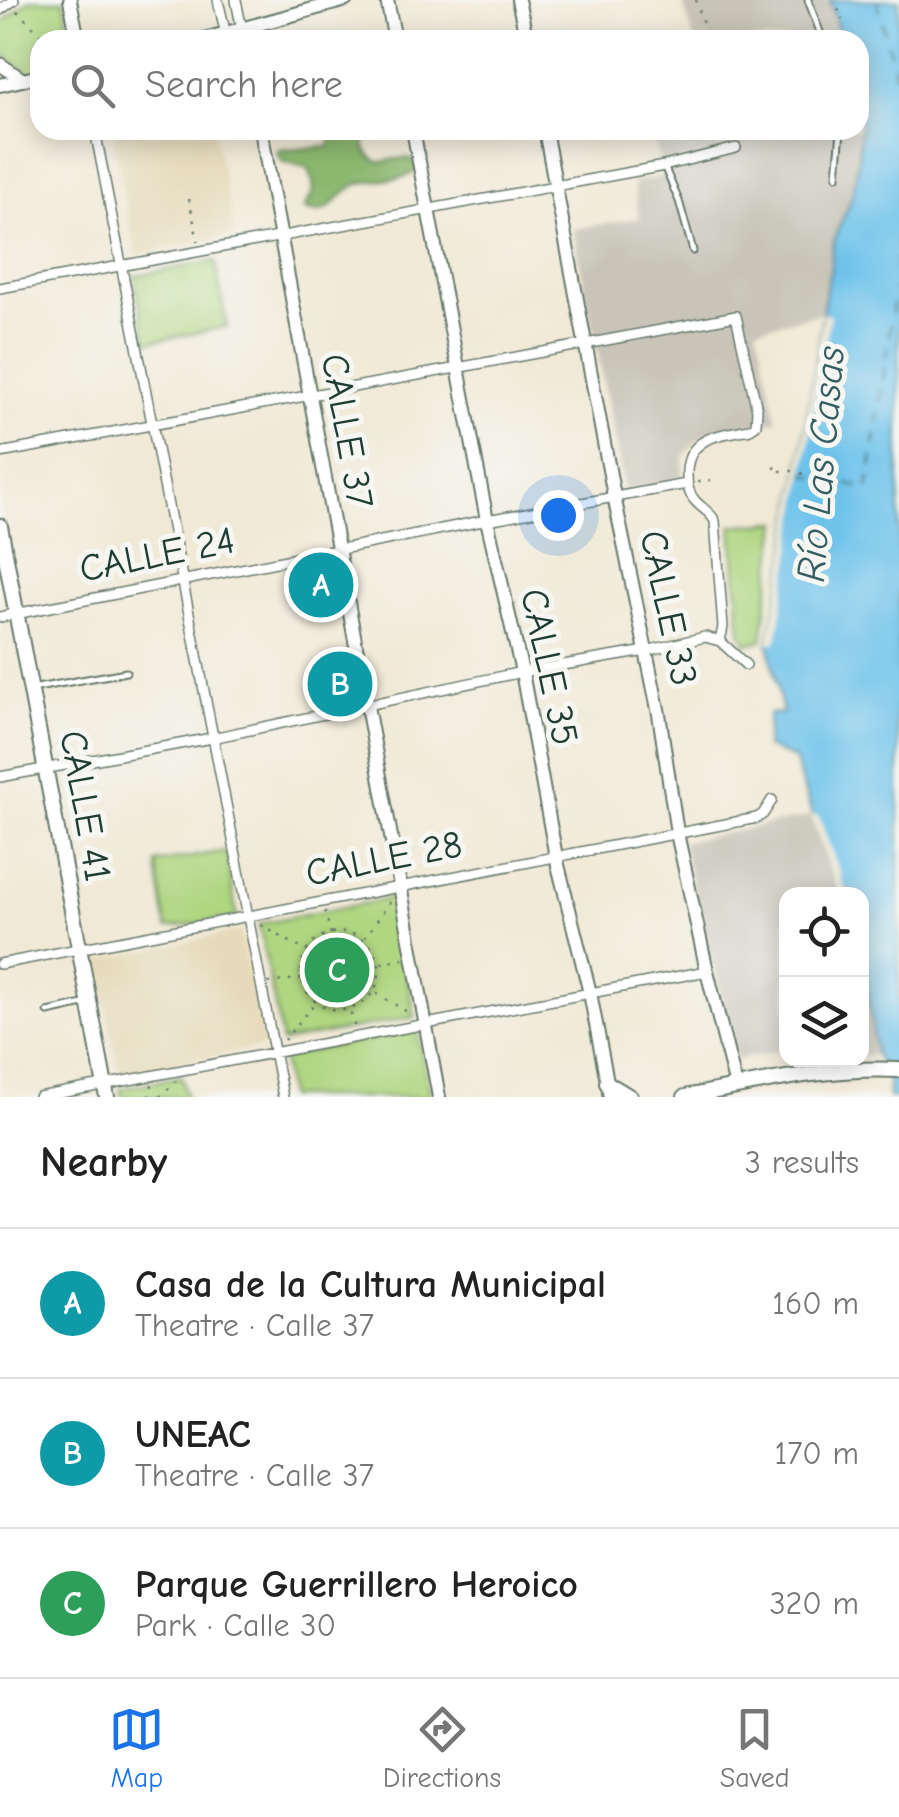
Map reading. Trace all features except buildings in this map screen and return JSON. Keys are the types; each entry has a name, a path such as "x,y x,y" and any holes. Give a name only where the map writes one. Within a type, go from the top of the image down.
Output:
{"main road":[{"name":"CALLE 41","path":"0,526 106,1090"},
{"path":"684,1097 737,1092 802,1076 869,1068 899,1070"},
{"path":"609,1090 630,1097"}],"street":[{"path":"70,0 76,30"},
{"path":"218,0 225,30"},
{"path":"236,0 242,30"},
{"path":"258,30 346,0"},
{"path":"387,0 394,30"},
{"path":"518,0 525,30"},
{"path":"0,64 23,80"},
{"path":"0,85 30,78"},
{"path":"97,140 283,1097"},
{"name":"CALLE 37","path":"262,140 439,1097"},
{"name":"CALLE 35","path":"415,140 556,857 609,1090"},
{"name":"CALLE 33","path":"547,140 659,714 677,834 737,1092"},
{"path":"0,288 664,166 736,148"},
{"path":"0,453 736,316 758,418 756,425 708,438 689,456 688,484 695,501 710,512 714,521 723,627 720,640"},
{"name":"CALLE 24","path":"0,617 688,484"},
{"path":"0,777 212,738 704,637 720,640 746,665"},
{"name":"CALLE 28","path":"0,964 756,818 772,800"},
{"path":"39,1097 106,1090 274,1052 707,971"}],"lane":[{"path":"808,0 818,30"},
{"path":"838,176 840,140"},
{"path":"664,166 693,251"},
{"path":"31,689 126,672"},
{"path":"48,1012 88,1004"}],"path":[{"path":"696,0 705,30"},
{"path":"8,4 35,30"},
{"path":"834,16 839,12 842,20"},
{"path":"188,198 200,252"},
{"path":"774,468 780,466 781,472 804,474"},
{"path":"688,484 711,480"},
{"path":"346,964 400,887"},
{"path":"323,902 338,963"},
{"path":"246,916 333,967"},
{"path":"330,933 351,933 364,940 376,954 378,978 374,992 350,1009 326,1008 315,1002 301,979 300,964 306,951 316,939 330,933"},
{"path":"350,969 413,957"},
{"path":"346,964 350,977 342,982 334,980 333,967 346,964"},
{"path":"260,984 331,974"},
{"path":"350,977 425,1023"},
{"path":"274,1052 334,980"},
{"path":"342,982 357,1037"}],"shaded area":[{"path":"682,0 830,0 838,30 691,30"},
{"path":"113,140 216,140 235,235 136,255"},
{"path":"654,140 861,140 853,193 834,238 823,313 757,328 777,420 708,434 684,456 681,480 625,490 573,229 639,218 633,182 663,176"},
{"path":"811,816 836,887 779,887 779,1051 737,1060 682,842"},
{"path":"240,931 264,1046 120,1075 96,961"},
{"path":"869,999 875,1054 869,1055"}],"green space":[{"path":"30,0 64,0 70,30 30,30 30,73 0,52 0,24"},
{"path":"332,140 365,140 367,152 379,162 408,158 421,169 400,178 358,184 327,209 305,209 314,190 309,169 283,162 278,150 328,147"},
{"path":"215,261 227,327 147,342 134,276"},
{"path":"778,522 762,640 746,644 741,632 732,526"},
{"path":"226,851 237,918 167,928 156,863"},
{"path":"392,898 415,1017 282,1042 259,924"},
{"path":"417,1030 431,1097 288,1097 282,1057"},
{"path":"181,1076 186,1097 122,1097 120,1089"}],"water":[{"name":"Río Las Casas","path":"830,0 899,0 899,1097 889,1097 888,1080 875,1054 869,999 869,887 836,887 794,759 766,747 769,714 783,713 768,643 785,560 833,244 853,194 859,140 869,140 869,30 838,30"}],"pier":[{"path":"823,313 830,315 777,639 768,643 785,560"},
{"path":"811,816 819,817 844,887 836,887"}],"ferry route":[{"path":"877,0 899,91"},
{"path":"804,474 868,489 896,285 899,185"}],"place":[{"name":"Casa de la Cultura Municipal","path":"321,585"},
{"name":"UNEAC","path":"340,684"},
{"name":"Parque Guerrillero Heroico","path":"337,970"}]}
